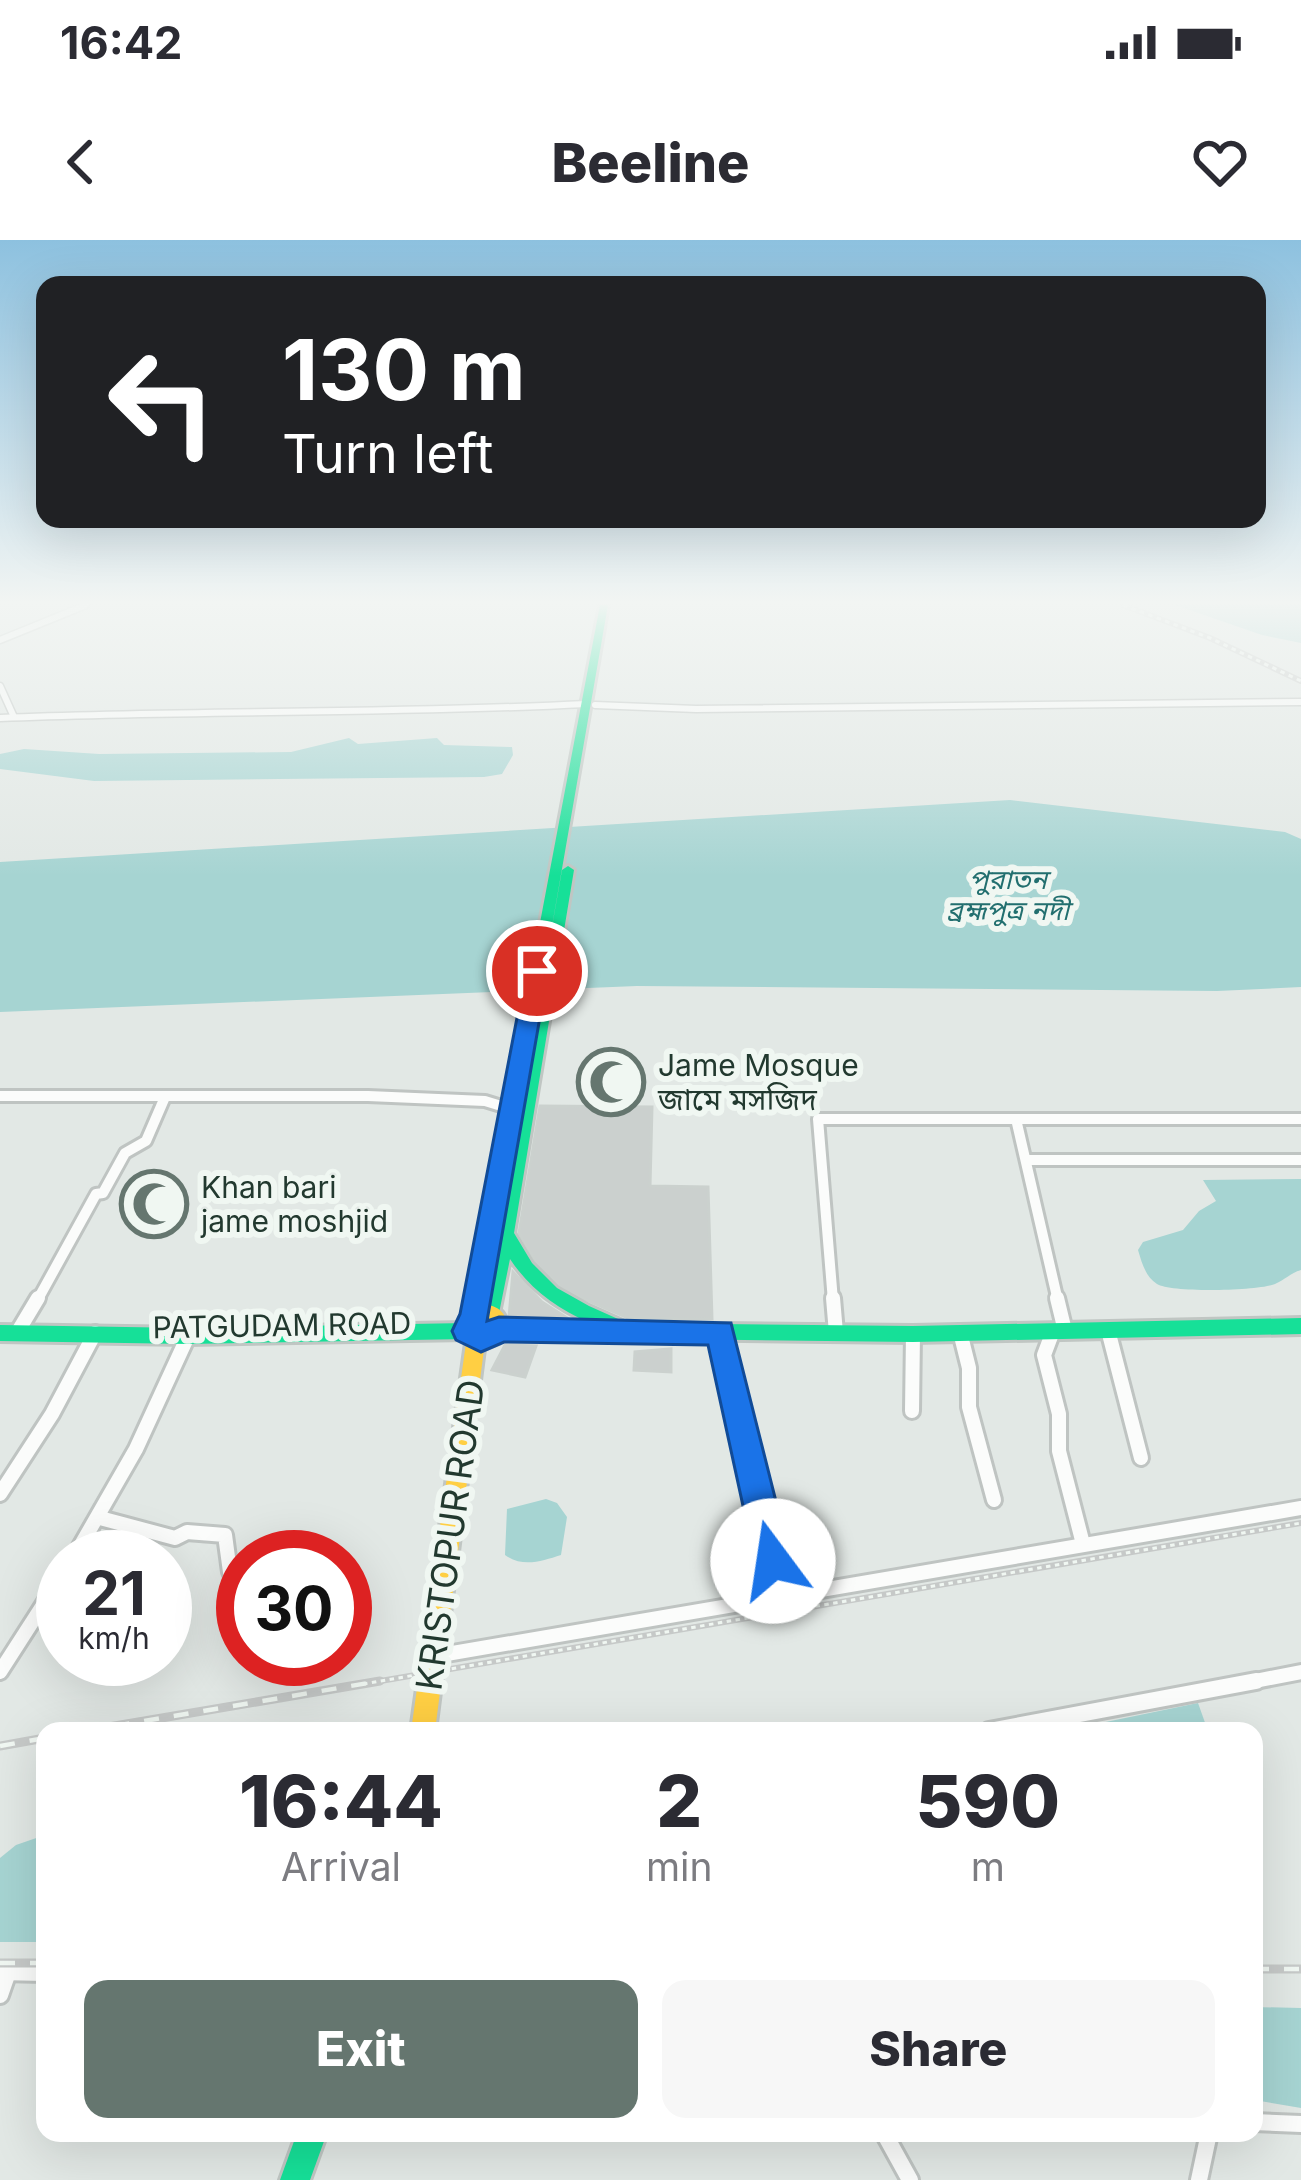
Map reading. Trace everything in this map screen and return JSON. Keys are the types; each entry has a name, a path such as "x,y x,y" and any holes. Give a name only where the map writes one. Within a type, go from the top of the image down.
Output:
{"main road":[{"path":"516,1107 592,696"},
{"name":"KRISTOPUR ROAD","path":"479,1325 506,1233 516,1107"},
{"name":"KRISTOPUR ROAD","path":"424,1722 479,1325 516,1107"},
{"path":"506,1233 518,1266 547,1294 581,1313 643,1333"},
{"path":"479,1325 643,1333 913,1334 1301,1326"},
{"name":"PATGUDAM ROAD","path":"95,1333 127,1328 479,1325"},
{"name":"PATGUDAM ROAD","path":"8,1333 188,1336 479,1325"},
{"path":"295,2180 309,2142"}],"street":[{"path":"4,696 14,718"},
{"path":"0,718 208,709 404,712 1301,702"},
{"path":"0,1096 485,1100 516,1107"},
{"path":"8,1333 71,1244 96,1194 103,1193 125,1153 146,1141 165,1097"},
{"path":"836,1333 818,1119 1301,1119"},
{"path":"1016,1119 1059,1331 1044,1355 1059,1414 1059,1451 1083,1544"},
{"path":"1026,1160 1301,1160"},
{"path":"1108,1330 1141,1458"},
{"path":"720,1332 773,1561"},
{"path":"960,1332 969,1368 973,1425 994,1500"},
{"path":"0,1493 52,1414 95,1333"},
{"path":"913,1334 913,1411"},
{"path":"92,1530 158,1408 188,1336"},
{"path":"434,1656 1301,1508"},
{"path":"100,1518 175,1538 187,1532 216,1534"},
{"path":"0,1672 36,1616"},
{"path":"1037,1722 1301,1672"},
{"path":"0,1996 4,1972 36,1973"},
{"path":"1263,2122 1301,2123"},
{"path":"889,2142 910,2180"},
{"path":"1199,2180 1207,2142"}],"water":[{"path":"349,738 358,744 437,738 444,745 512,747 513,755 502,774 484,777 94,781 0,769 0,754 24,749 99,754 291,752"},
{"name":"পুরাতন ব্রহ্মপুত্র নদী","path":"1010,800 1285,832 1301,839 1301,987 1217,991 637,986 0,1012 0,862"},
{"path":"1301,1179 1301,1270 1266,1286 1215,1290 1165,1287 1147,1273 1138,1250 1143,1242 1183,1230 1199,1211 1216,1201 1203,1180"},
{"path":"546,1499 557,1503 567,1517 561,1555 526,1562 505,1555 507,1509"},
{"path":"1198,1703 1205,1722 1106,1722"},
{"path":"36,1838 36,1942 0,1942 0,1858 16,1845"},
{"path":"1263,2007 1301,2008 1301,2108 1263,2102"}],"building":[{"path":"540,1106 652,1107 650,1186 708,1187 712,1319 628,1318 566,1291 538,1265 519,1233"},
{"path":"513,1272 542,1302 567,1318 509,1317"},
{"path":"505,1345 536,1346 525,1377 492,1370"},
{"path":"671,1349 671,1372 634,1370 635,1352"}],"railway":[{"path":"372,1682 1301,1523"},
{"path":"138,1722 380,1681"},
{"path":"0,1746 36,1740"},
{"path":"0,1963 36,1963"},
{"path":"1263,1969 1301,1969"}],"traffic: fast":[{"path":"475,1315 588,696"},
{"path":"492,1313 568,870"},
{"path":"506,1234 526,1268 551,1293 619,1326"},
{"path":"499,1329 913,1334 1301,1326"},
{"path":"0,1333 188,1336 467,1331"},
{"path":"295,2180 309,2142"}],"traffic: slow":[{"path":"483,1311 494,1315 498,1326 494,1337 483,1341 472,1337 468,1326 472,1315 483,1311"},
{"path":"424,1722 476,1339"}],"place":[{"name":"Jame Mosque জামে মসজিদ","path":"611,1082"},
{"name":"Khan bari jame moshjid","path":"154,1204"}],"route":[{"path":"537,971 475,1315 467,1331 481,1340 499,1329 720,1332 773,1561"}]}
